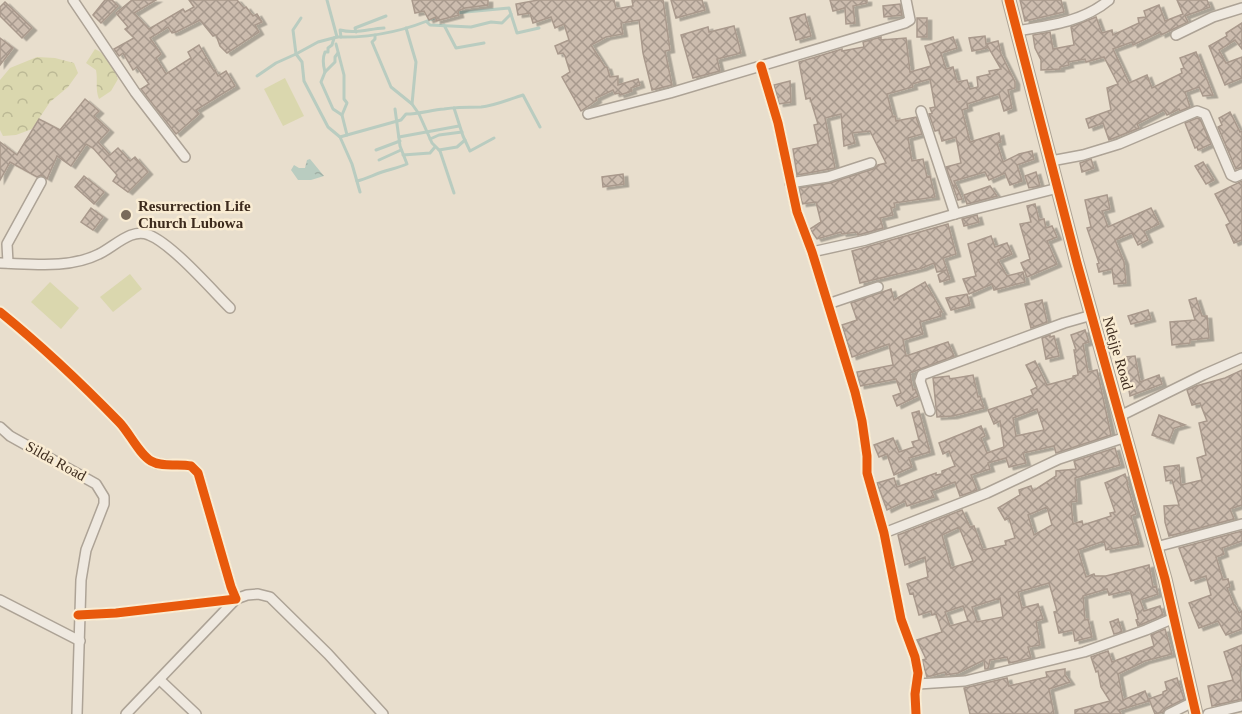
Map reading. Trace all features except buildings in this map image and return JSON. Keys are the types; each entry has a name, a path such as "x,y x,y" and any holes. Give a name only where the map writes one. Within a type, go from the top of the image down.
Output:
{"street":[{"path":"73,0 135,92 185,157"},
{"path":"588,114 670,93 904,23 910,20 906,0"},
{"name":"Ndejje Road","path":"1009,0 1156,547 1195,708"},
{"path":"1016,31 1056,25 1100,8 1109,0"},
{"path":"1176,35 1213,17 1242,8"},
{"path":"761,66 778,123 796,212 812,252 858,401 867,456 867,473 884,533 901,619 915,657 918,684 915,694 916,714"},
{"path":"921,111 955,214"},
{"path":"1052,161 1083,155 1119,144 1197,111 1205,114 1232,175 1235,177 1242,174"},
{"path":"790,183 828,177 871,163"},
{"path":"42,182 7,244 4,263 74,263 99,254 133,234 147,233 174,253 230,308"},
{"path":"812,252 866,240 955,214 1058,188"},
{"path":"828,304 878,286"},
{"path":"0,312 96,398 122,425 149,460 160,464 191,466 198,474 236,599"},
{"path":"930,411 920,381 922,375 1092,315"},
{"path":"1120,416 1242,358"},
{"name":"Silda Road","path":"0,426 10,436 96,484 101,490 104,504 86,550 81,580 78,615 80,641 77,714"},
{"path":"884,533 987,493 1059,459 1126,437"},
{"path":"1156,547 1242,524"},
{"path":"78,615 116,613 236,599 247,594 270,597 328,654 383,714"},
{"path":"126,714 236,599"},
{"path":"0,600 80,641"},
{"path":"918,684 965,681 1084,652 1174,618"},
{"path":"160,680 195,714"},
{"path":"1208,714 1242,706"},
{"path":"1168,714 1195,708"}],"green space":[{"path":"95,49 106,58 118,79 111,91 99,99 96,70 86,63"},
{"path":"37,57 55,58 74,63 78,73 68,87 50,102 32,129 16,135 3,136 0,130 0,80 10,68"},
{"path":"285,78 304,116 283,126 264,89"},
{"path":"130,274 142,289 113,312 100,297"},
{"path":"50,282 79,308 61,329 31,302"}],"water":[{"path":"310,159 324,176 311,180 298,180 291,170 294,165 305,168 307,160"}],"waterway":[{"path":"327,0 337,37 318,42 296,54 302,62 304,81 328,127 340,137 352,164 360,192"},
{"path":"455,13 509,8 517,33 539,28"},
{"path":"427,22 430,25 471,27 491,22 502,23 511,14"},
{"path":"356,32 355,28 386,16"},
{"path":"337,37 389,32 439,16"},
{"path":"257,76 276,63 296,54 293,30 301,18"},
{"path":"444,25 456,48 484,43"},
{"path":"341,37 340,30 384,28"},
{"path":"406,28 416,62 412,104"},
{"path":"375,35 372,42 391,87 412,104 419,114 432,143 440,151 454,193"},
{"path":"325,72 324,55 328,52 334,38"},
{"path":"336,44 344,75 344,99 347,103 342,115 347,135 340,137"},
{"path":"338,53 335,62 325,72 321,82 333,109 342,115"},
{"path":"347,135 401,120 406,114 486,106 523,95 540,127"},
{"path":"454,108 470,151 494,138"},
{"path":"357,181 407,164 400,146 395,109"},
{"path":"399,137 459,126"},
{"path":"430,139 439,135 462,132"},
{"path":"439,150 457,147 465,140"},
{"path":"376,150 400,141"},
{"path":"403,155 430,153 435,147"},
{"path":"379,160 401,150"}],"cycle path":[{"path":"1009,0 1077,263 1165,579 1196,714"},
{"path":"761,66 778,123 797,212 812,252 862,421 867,473 884,533 901,619 915,657 918,673 915,694 916,714"},
{"path":"0,312 46,351 105,407 123,426 147,458 160,464 191,466 198,473 236,599 116,613 78,615"}],"place":[{"name":"Resurrection Life Church Lubowa","path":"126,215"}]}
